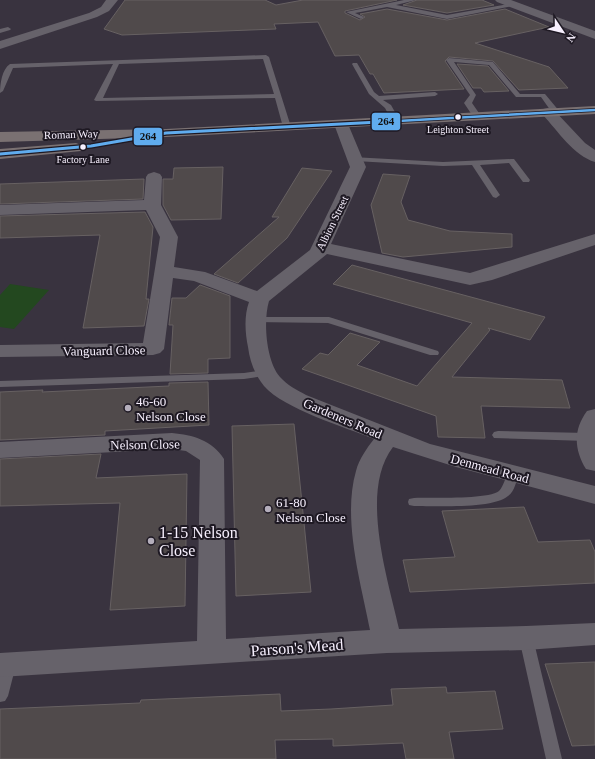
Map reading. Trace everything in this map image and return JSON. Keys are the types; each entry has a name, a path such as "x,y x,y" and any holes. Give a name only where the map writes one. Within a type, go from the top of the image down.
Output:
{"main road":[{"path":"166,133 595,110"},
{"name":"Roman Way","path":"0,137 166,133"},
{"name":"Roman Way","path":"0,154 91,146 166,133"}],"street":[{"path":"0,45 93,15 105,9 112,0"},
{"path":"501,0 595,35"},
{"path":"552,112 580,146 595,157"},
{"name":"Albion Street","path":"258,309 314,257 322,247 355,176 358,167 340,124"},
{"path":"0,210 152,205 154,177"},
{"name":"Vanguard Close","path":"0,351 153,349 169,237 152,205"},
{"path":"322,247 470,279 481,278 595,239"},
{"path":"164,271 198,276 258,309"},
{"name":"Gardeners Road","path":"258,309 260,356 266,373 272,382 303,402 389,437 374,458 368,470 364,503 368,542 387,641"},
{"path":"591,427 595,463"},
{"name":"Denmead Road","path":"389,437 513,474 594,491"},
{"name":"Nelson Close","path":"0,450 185,442 206,452 212,459 212,652"},
{"name":"Parson's Mead","path":"4,665 387,641 526,638 595,634"}],"lane":[{"path":"361,17 349,12 413,0"},
{"path":"388,5 447,18 514,5"},
{"path":"0,31 8,29"},
{"path":"0,91 10,66 266,57 287,127"},
{"path":"477,116 468,104 472,95 450,60 491,63 518,96 543,95 552,112"},
{"path":"116,62 98,100 278,96"},
{"path":"355,64 371,93 388,107 396,121"},
{"path":"378,98 435,94"},
{"path":"355,159 442,164 511,161 526,180"},
{"path":"475,163 496,196"},
{"path":"258,309 329,320 434,354"},
{"path":"0,384 244,376 266,373"},
{"path":"498,435 591,427"},
{"path":"414,502 491,499 503,494 508,488 513,474"},
{"path":"526,638 554,759"},
{"path":"0,696 4,665"}],"green space":[{"path":"10,284 49,290 14,329 0,327 0,295"}],"building":[{"path":"125,0 265,0 276,5 303,0 397,0 345,11 345,13 360,20 365,17 360,14 387,9 447,20 505,9 549,27 475,43 549,67 568,88 519,90 493,61 449,57 445,61 464,89 384,93 373,74 370,74 359,55 335,56 318,22 274,24 276,29 122,35 104,29"},
{"path":"417,0 482,0 494,5 447,13 403,5"},
{"path":"457,64 488,66 509,91 484,92 481,88 473,88"},
{"path":"223,167 221,219 171,220 163,205 163,179 173,179 174,168"},
{"path":"302,168 332,171 287,238 238,283 214,274 279,217 272,217"},
{"path":"383,174 410,176 401,202 408,220 450,231 512,234 512,247 403,257 382,253 371,205"},
{"path":"144,179 143,199 0,204 0,184"},
{"path":"145,212 153,227 146,299 149,299 144,326 83,328 100,235 0,238 0,216"},
{"path":"352,265 545,317 530,340 488,328 490,330 452,377 562,380 570,408 481,406 485,438 438,437 436,416 302,369 320,353 328,355 350,333 380,342 357,365 417,386 472,323 333,284"},
{"path":"200,285 230,296 230,358 208,359 208,373 170,374 173,325 169,325 172,298 186,298"},
{"name":"46-60 Nelson Close","path":"208,382 209,425 105,431 105,435 0,440 0,392 43,390 42,392 169,386 169,383"},
{"name":"61-80 Nelson Close","path":"294,424 311,592 236,596 232,426"},
{"name":"1-15 Nelson Close","path":"101,454 96,478 187,474 185,606 110,610 120,503 0,506 0,459"},
{"path":"524,507 538,542 590,540 595,552 595,583 410,592 403,560 455,557 442,511"},
{"path":"595,662 595,745 572,746 545,664"},
{"path":"446,687 447,693 495,691 503,729 449,732 454,759 406,759 403,743 333,746 333,739 275,740 276,759 0,759 0,709 140,703 141,700 280,694 281,711 331,709 393,705 391,689"}],"transit line":[{"name":"264","path":"0,154 91,146 166,133 595,110"}],"place":[{"name":"Leighton Street","path":"458,117"},
{"name":"Factory Lane","path":"83,147"},
{"name":"46-60 Nelson Close","path":"128,408"},
{"name":"61-80 Nelson Close","path":"268,509"},
{"name":"1-15 Nelson Close","path":"151,541"}]}
